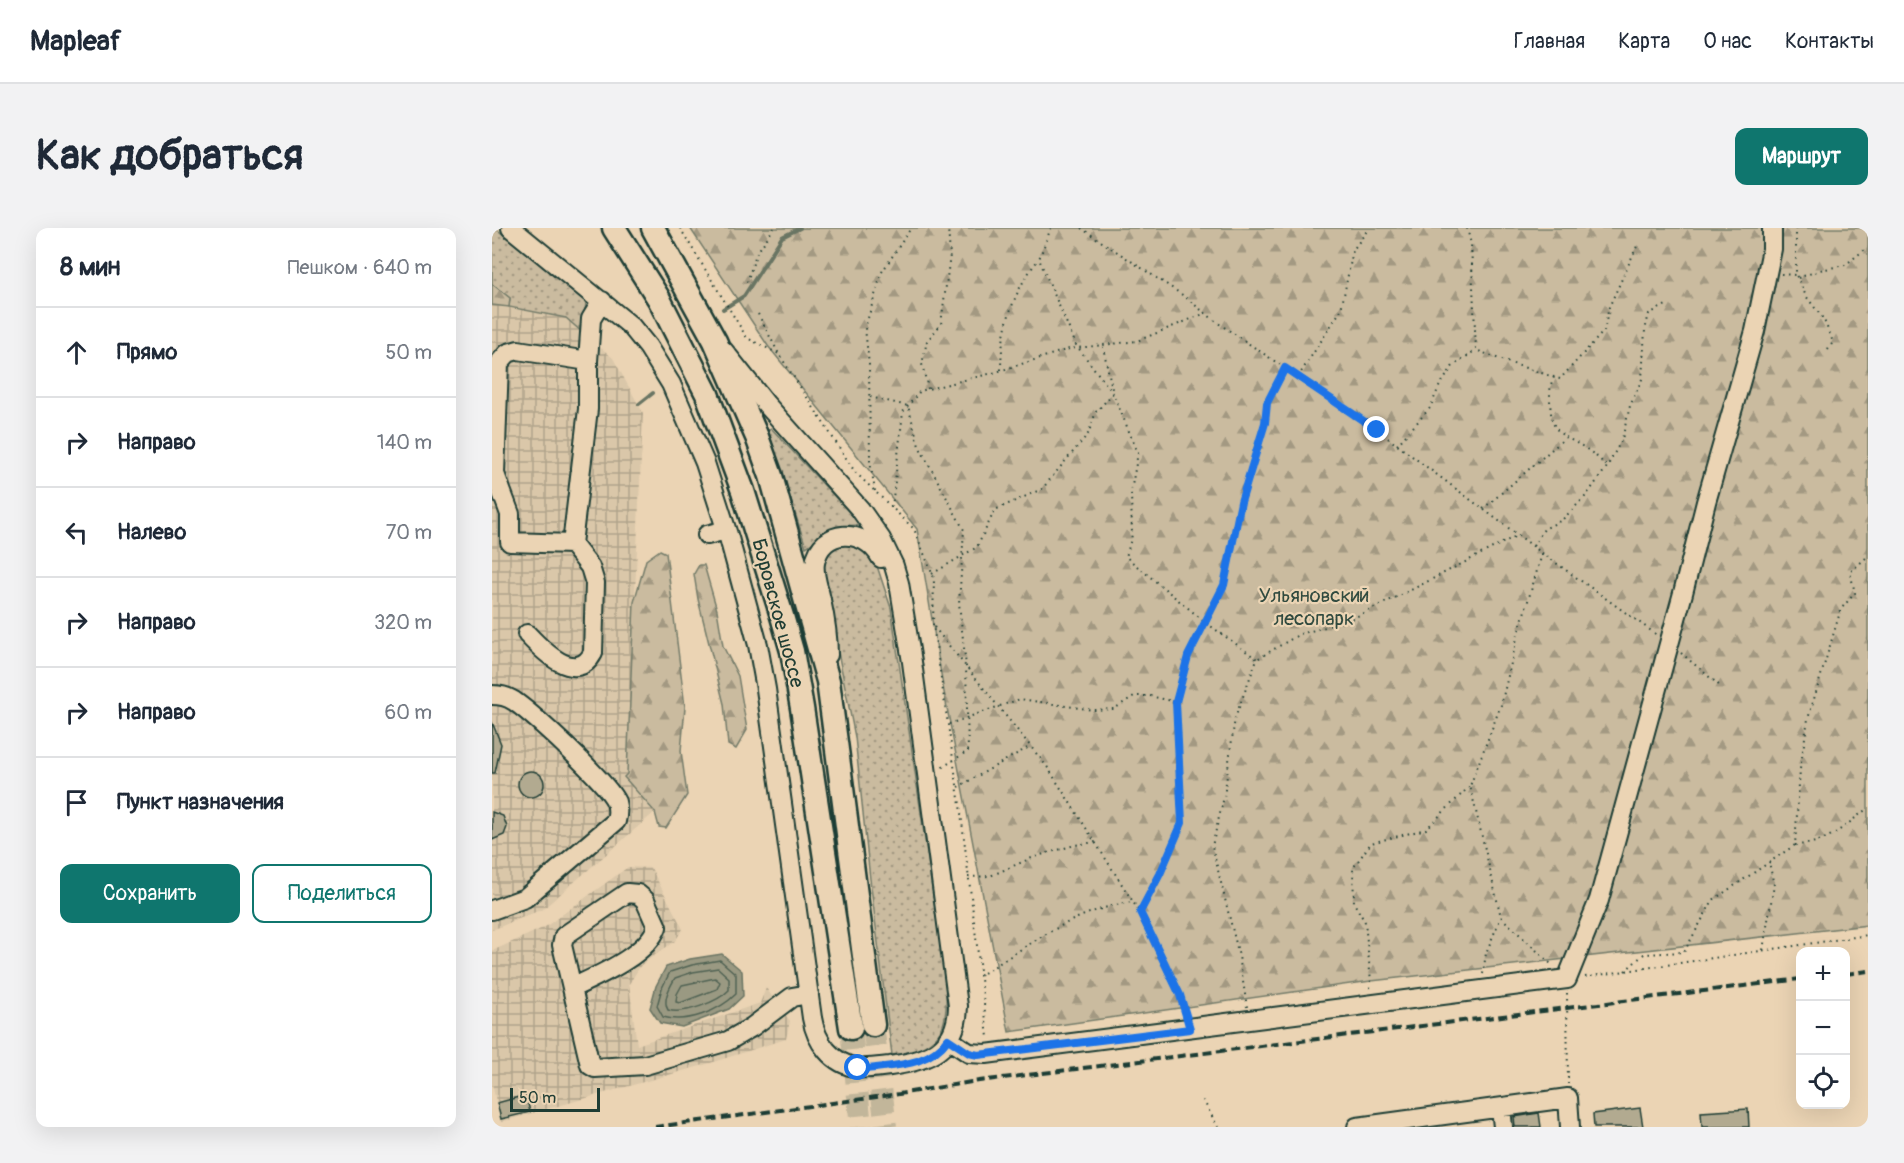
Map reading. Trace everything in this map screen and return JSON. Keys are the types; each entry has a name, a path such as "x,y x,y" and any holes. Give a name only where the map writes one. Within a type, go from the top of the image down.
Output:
{"main road":[{"name":"Боровское шоссе","path":"614,228 659,299 707,394 743,490 782,616 792,651 802,708 851,1028"},
{"name":"Боровское шоссе","path":"653,228 715,341 771,476 828,681 873,1025"}],"street":[{"path":"511,228 631,326 643,339 671,384 694,436 726,530 758,645 814,1028 820,1042 829,1054 851,1066 867,1069 921,1060 936,1053 948,1039 958,1016 958,999 912,662 894,566 872,525 851,498 766,404 715,341"},
{"path":"948,1039 969,1053 978,1055 1250,1022 1567,979 1599,900 1670,644 1706,502 1755,331 1772,249 1772,228"},
{"path":"527,634 543,652 565,665 578,667 588,663 594,653 595,582 590,567 572,544 588,409 591,318 602,302"},
{"path":"572,544 501,542 510,514 495,474 500,363 508,353 518,350 588,361"},
{"path":"707,536 726,530"},
{"path":"828,681 828,644 814,567 823,548 840,536 855,536 867,541 877,550 902,601"},
{"path":"492,695 512,700 543,725 590,771 615,800 618,811 616,820 525,898 492,910"},
{"path":"572,988 620,965 654,936 657,927 645,900 638,894 627,893 564,936 562,945 572,988 590,1065 595,1068 645,1065 728,1041 752,1027 792,996 809,994"},
{"path":"1357,1127 1397,1125 1568,1098 1570,1127"},
{"path":"1501,1108 1503,1127"}],"path":[{"path":"680,228 746,336 779,354"},
{"path":"747,282 756,254 774,228"},
{"path":"875,492 870,461 870,397 865,328 882,273 911,228"},
{"path":"928,389 922,364 927,341 941,324 950,255 948,228"},
{"path":"1001,370 1001,350 1006,322 1030,270 1039,259 1051,228"},
{"path":"1081,228 1181,294 1397,445 1542,553 1670,644 1720,686"},
{"path":"1298,377 1341,310 1353,250 1369,228"},
{"path":"1467,228 1471,244 1476,350"},
{"path":"1796,228 1796,275 1806,296 1824,320 1833,342 1826,353"},
{"path":"1476,350 1560,379 1604,331 1609,307 1638,244"},
{"path":"1798,278 1820,270 1845,265 1868,247"},
{"path":"1039,259 1076,345 1113,393"},
{"path":"1533,546 1544,529 1562,520 1586,496 1607,467 1622,439 1630,406 1642,379 1645,330 1649,314 1668,304"},
{"path":"892,508 903,412 920,392 1069,349 1137,341 1206,313"},
{"path":"1103,346 1113,393 1138,453 1131,491 1132,535 1126,557 1205,622 1257,659"},
{"path":"1397,445 1430,408 1439,387 1453,366 1476,350"},
{"path":"1140,912 1160,874 1182,823 1176,702 1188,656 1224,585 1241,502 1265,423 1267,403 1285,368"},
{"path":"1554,377 1550,385 1551,409 1555,427 1565,438 1585,449 1607,467"},
{"path":"933,574 977,546 995,510 1042,489 1088,434 1096,412 1113,393"},
{"path":"870,397 908,406"},
{"path":"908,406 919,446 964,530 959,603 966,666 968,751 939,770"},
{"path":"1483,509 1565,438"},
{"path":"1250,1022 1239,956 1212,846 1224,798 1235,718 1257,659 1300,634 1347,621 1519,535"},
{"path":"1367,1006 1371,981 1365,922 1354,903 1353,868 1371,843 1426,829 1470,786 1501,705 1518,634 1542,553"},
{"path":"1795,844 1800,769 1808,719 1841,609 1855,593 1850,573 1868,556"},
{"path":"933,625 1048,768 1096,842 1140,912 1180,995 1190,1029"},
{"path":"949,724 1020,699 1093,710 1114,709 1134,696 1149,696 1176,702"},
{"path":"957,787 1031,746"},
{"path":"1470,786 1500,917 1486,953 1481,991"},
{"path":"1625,971 1644,954 1684,952 1713,900 1795,844 1813,844 1835,833 1868,808"},
{"path":"968,877 990,876 1034,857 1075,845 1096,842"},
{"path":"1762,951 1774,885 1769,862"},
{"path":"979,976 1077,917 1112,904 1133,902"},
{"path":"1500,917 1567,979 1568,1098"},
{"path":"1567,979 1868,935"},
{"path":"1203,1100 1218,1127"}],"shaded area":[{"path":"492,305 566,318 613,358 643,413 627,774 624,777 655,812 543,909 492,930"},
{"path":"628,867 651,868 683,929 675,941 641,965 629,984 637,1045 760,1003 766,988 790,1021 786,1039 704,1065 501,1122 492,1084 492,951 545,927"}],"green space":[{"path":"492,228 495,228 583,298 586,302 583,333 566,318 509,307 510,298 492,284"},
{"name":"Ульяновский лесопарк","path":"690,228 1868,228 1868,925 1371,981 1009,1032 944,692 917,529 768,346"},
{"path":"492,284 510,298 509,307 492,305"},
{"path":"771,428 861,525 839,526 806,547 768,430"},
{"path":"854,543 875,560 891,608 945,977 944,1021 934,1040 910,1051 892,1055 855,737 821,567 833,549"},
{"path":"660,550 666,553 685,707 681,751 687,795 666,828 659,827 655,812 624,777 627,774 634,602 646,560"},
{"path":"699,565 704,565 717,610 723,646 738,676 747,730 736,749 728,745 724,704 698,599 694,574"}],"water":[{"path":"722,954 742,971 743,996 729,1009 682,1027 660,1023 650,1008 656,986 666,967 690,959"}],"building":[{"path":"492,722 501,744 495,773 492,773"},
{"path":"531,771 540,775 544,784 540,793 531,797 522,793 518,784 522,775"},
{"path":"492,812 503,816 507,827 504,835 492,840"},
{"path":"526,1095 530,1112 501,1119 497,1103"},
{"path":"1640,1108 1643,1127 1594,1127 1593,1114"},
{"path":"1748,1109 1749,1127 1702,1127 1701,1112"},
{"path":"1539,1113 1541,1127 1515,1127 1514,1117"}],"waterway":[{"path":"723,309 744,296 782,237 800,228"},
{"path":"639,404 653,393"}],"tunnel":[{"path":"873,1025 886,1127"},
{"path":"851,1028 861,1127"}],"railway":[{"path":"1850,973 1868,971"},
{"path":"655,1127 971,1082 1796,979"}],"route":[{"path":"858,1068 867,1069 913,1063 936,1053 948,1039 961,1049 978,1055 1190,1029 1180,995 1140,912 1160,874 1182,823 1176,702 1188,656 1224,585 1241,502 1265,423 1267,403 1285,368 1377,430"}]}
